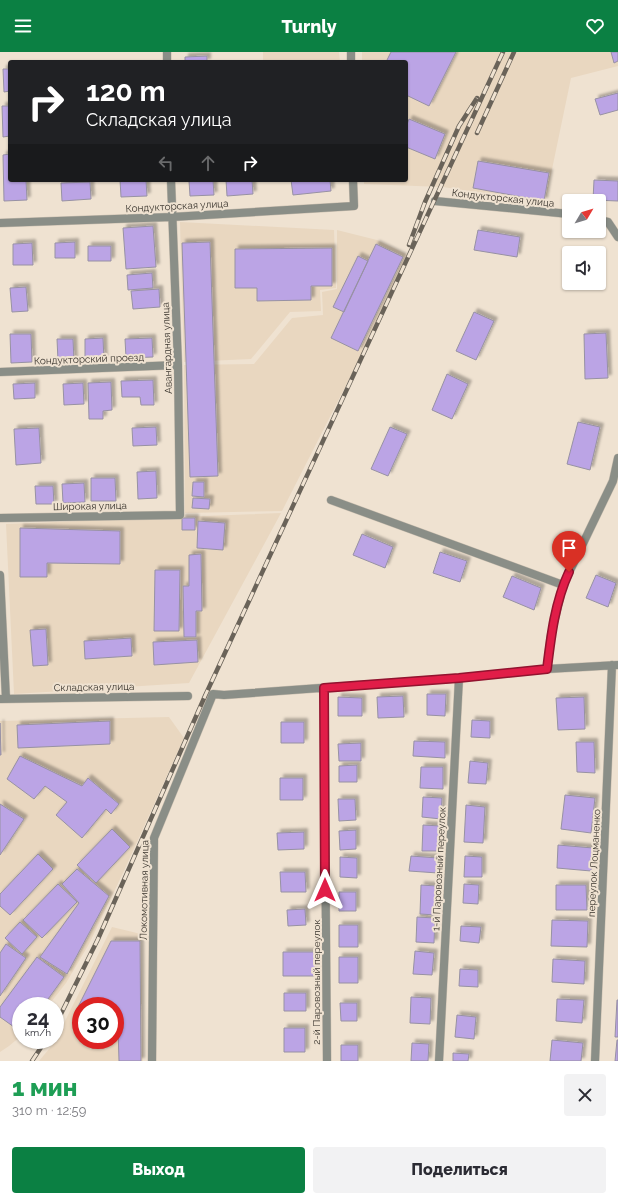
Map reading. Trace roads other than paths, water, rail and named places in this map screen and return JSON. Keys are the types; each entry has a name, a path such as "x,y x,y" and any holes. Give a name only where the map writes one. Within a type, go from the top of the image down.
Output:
{"street":[{"name":"Авангардная улица","path":"170,182 178,365 180,515"},
{"name":"Кондукторская улица","path":"0,223 172,217 354,206 354,182"},
{"name":"Кондукторская улица","path":"435,201 562,213"},
{"path":"606,222 608,222 618,236"},
{"name":"Кондукторский проезд","path":"0,372 178,365"},
{"path":"547,669 551,635 563,585 616,482 618,458"},
{"path":"331,500 563,585"},
{"name":"Широкая улица","path":"0,518 180,515"},
{"path":"0,575 3,699"},
{"path":"324,688 459,678 547,669 615,665"},
{"name":"переулок Лоцманенко","path":"595,1061 615,665"},
{"name":"1-й Паровозный переулок","path":"439,1061 459,678"},
{"name":"Локомотивная улица","path":"152,1061 154,838 213,694 224,695 324,688"},
{"name":"2-й Паровозный переулок","path":"324,688 327,1061"},
{"name":"Складская улица","path":"3,699 188,696"}],"railway":[{"path":"64,1008 98,939 205,696 503,52"},
{"path":"477,133 514,52"},
{"path":"409,245 425,202 459,126 477,98"},
{"path":"32,1061 40,1049"}]}
